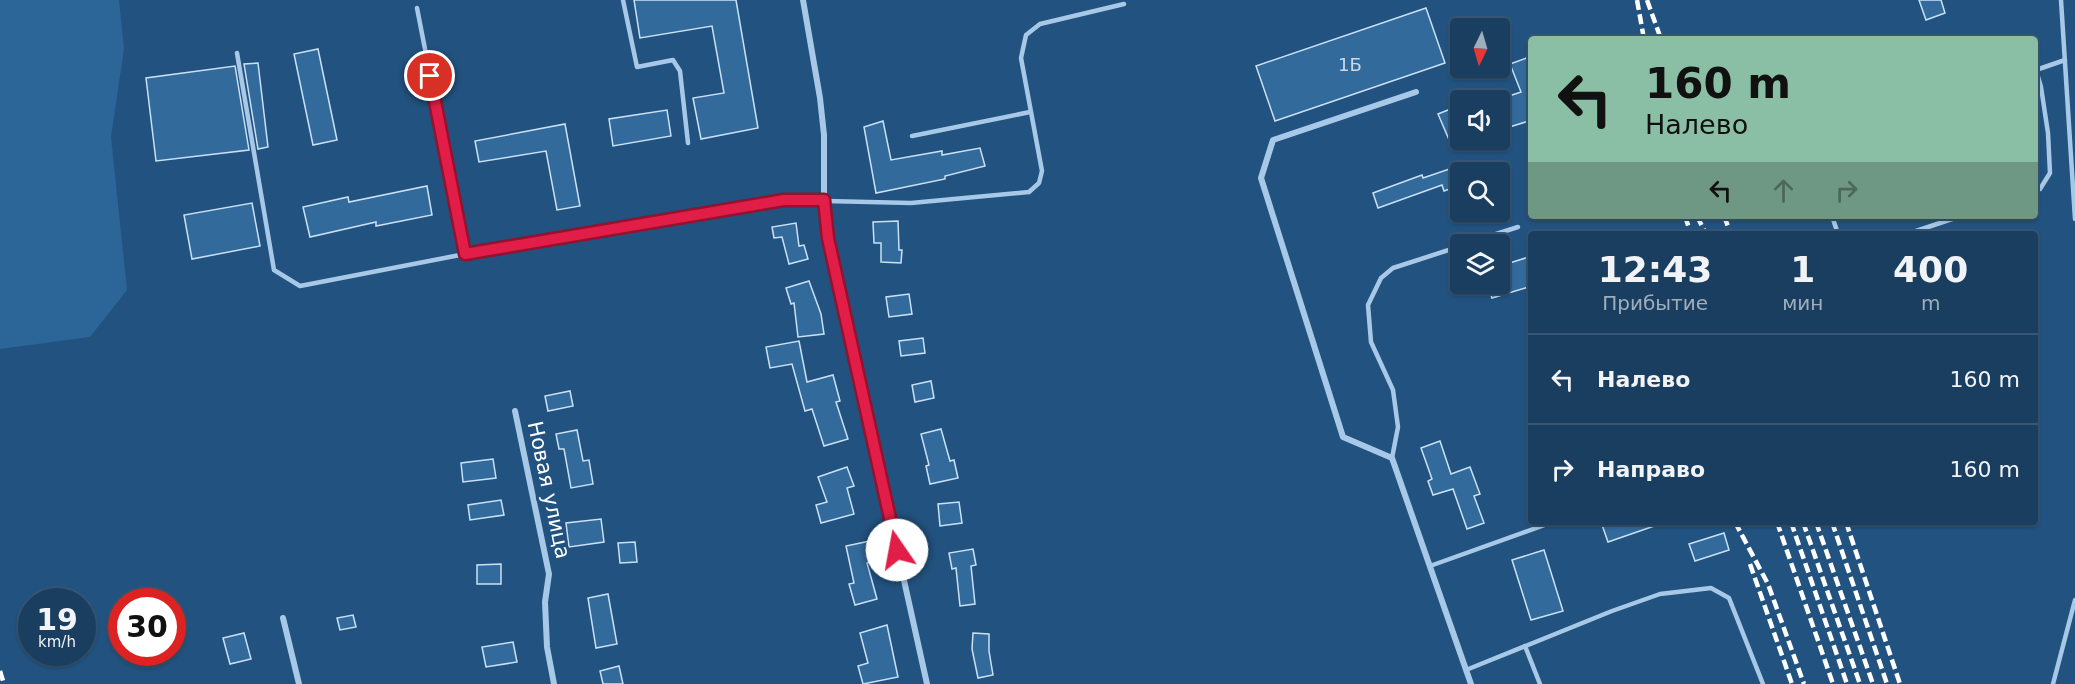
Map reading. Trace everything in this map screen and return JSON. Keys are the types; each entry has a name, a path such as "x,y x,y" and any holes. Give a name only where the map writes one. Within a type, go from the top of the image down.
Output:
{"street":[{"path":"803,0 824,126 824,200 828,238 927,684"},
{"path":"1416,92 1273,140 1261,178 1343,437 1392,458 1471,684"},
{"name":"Новая улица","path":"515,411 548,567 545,602 554,684"},
{"path":"284,618 299,684"}],"lane":[{"path":"623,0 637,66 673,60 680,72 688,143"},
{"path":"2061,0 2072,127 2075,219"},
{"path":"237,53 274,270 300,286 465,254 784,200 911,203 1029,192 1039,183 1042,171 1022,58 1026,35 1040,24 1124,4"},
{"path":"417,8 465,254"},
{"path":"2038,69 2065,60"},
{"path":"2038,78 2043,98 2050,173 2038,190"},
{"path":"912,136 1030,112"},
{"path":"1916,231 1951,219"},
{"path":"1497,234 1518,227"},
{"path":"1392,458 1398,427 1393,390 1371,342 1368,305 1381,278 1392,268 1450,249"},
{"path":"1430,566 1545,525"},
{"path":"1466,670 1660,594 1711,588 1729,598 1763,684"},
{"path":"2053,684 2075,600"},
{"path":"1525,646 1540,684"}],"shaded area":[{"path":"0,0 119,0 124,49 111,137 127,290 90,337 0,349"}],"building":[{"path":"634,0 736,0 758,128 701,139 693,98 724,93 712,26 640,38"},
{"path":"1919,0 1941,0 1945,13 1926,20"},
{"path":"1426,8 1445,63 1275,121 1256,66"},
{"path":"318,49 337,140 313,145 294,54"},
{"path":"1528,57 1528,121 1510,127 1510,96 1521,92 1510,64"},
{"path":"258,63 268,147 258,149 244,64"},
{"path":"235,66 249,150 156,161 146,78"},
{"path":"1450,109 1450,142 1438,114"},
{"path":"667,110 671,136 613,146 609,119"},
{"path":"883,121 891,160 942,151 942,155 980,148 985,166 945,176 945,179 876,193 864,127"},
{"path":"565,124 580,206 557,210 546,151 479,162 475,141"},
{"path":"1450,169 1450,189 1444,191 1442,185 1378,208 1373,193 1422,175 1423,178"},
{"path":"427,186 432,215 376,226 376,222 310,237 303,207 348,197 349,202"},
{"path":"252,203 260,246 192,259 184,215"},
{"path":"898,221 899,250 902,250 901,263 881,262 881,243 874,243 873,222"},
{"path":"796,223 799,246 804,245 808,259 789,264 782,237 774,238 772,227"},
{"path":"1528,257 1528,287 1510,293 1510,263"},
{"path":"809,281 821,314 824,334 798,337 794,303 791,304 786,288"},
{"path":"909,294 912,314 889,317 886,297"},
{"path":"1491,294 1505,294 1492,298"},
{"path":"923,338 925,353 901,356 899,341"},
{"path":"799,341 807,382 833,375 840,401 836,402 848,439 824,446 812,409 805,411 792,364 770,368 766,347"},
{"path":"931,381 934,398 915,402 912,385"},
{"path":"570,391 573,406 548,411 545,396"},
{"path":"941,429 950,461 954,460 958,478 930,484 926,466 929,465 921,434"},
{"path":"577,430 583,461 589,460 593,484 571,488 564,449 559,449 556,434"},
{"path":"1440,441 1451,474 1470,467 1480,494 1474,496 1484,523 1467,529 1453,489 1433,495 1428,481 1432,479 1421,448"},
{"path":"493,459 496,478 463,482 461,463"},
{"path":"847,467 854,486 847,488 854,514 821,523 816,505 827,502 818,477"},
{"path":"501,500 504,515 470,520 468,505"},
{"path":"959,502 962,523 940,526 938,504"},
{"path":"601,519 604,542 569,547 566,523"},
{"path":"1602,525 1657,525 1608,542"},
{"path":"1724,533 1729,550 1695,561 1689,544"},
{"path":"870,541 874,561 867,563 877,599 855,605 849,584 854,583 846,546"},
{"path":"635,542 637,562 620,563 618,543"},
{"path":"973,549 976,565 971,566 975,604 960,606 956,568 952,569 949,553"},
{"path":"1544,550 1563,611 1531,620 1512,560"},
{"path":"501,564 501,584 477,584 477,565"},
{"path":"608,594 617,644 596,648 588,598"},
{"path":"353,615 356,627 340,630 337,618"},
{"path":"887,625 898,677 863,684 858,666 868,663 860,633"},
{"path":"244,633 251,659 230,664 223,638"},
{"path":"973,633 989,634 993,675 978,678 972,649"},
{"path":"513,642 517,662 486,667 482,647"},
{"path":"619,666 623,684 603,684 600,671"}],"railway":[{"path":"1637,0 1643,36"},
{"path":"1647,0 1660,36"},
{"path":"1686,219 1690,231"},
{"path":"1698,219 1704,231"},
{"path":"1725,219 1730,231"},
{"path":"1737,525 1768,584 1804,684"},
{"path":"1778,525 1833,684"},
{"path":"1792,525 1847,684"},
{"path":"1804,525 1860,684"},
{"path":"1817,525 1873,684"},
{"path":"1833,525 1887,684"},
{"path":"1847,525 1900,684"},
{"path":"1750,564 1792,684"},
{"path":"0,671 4,684"}],"route":[{"path":"430,76 465,254 784,200 824,200 828,238 897,550"}]}
